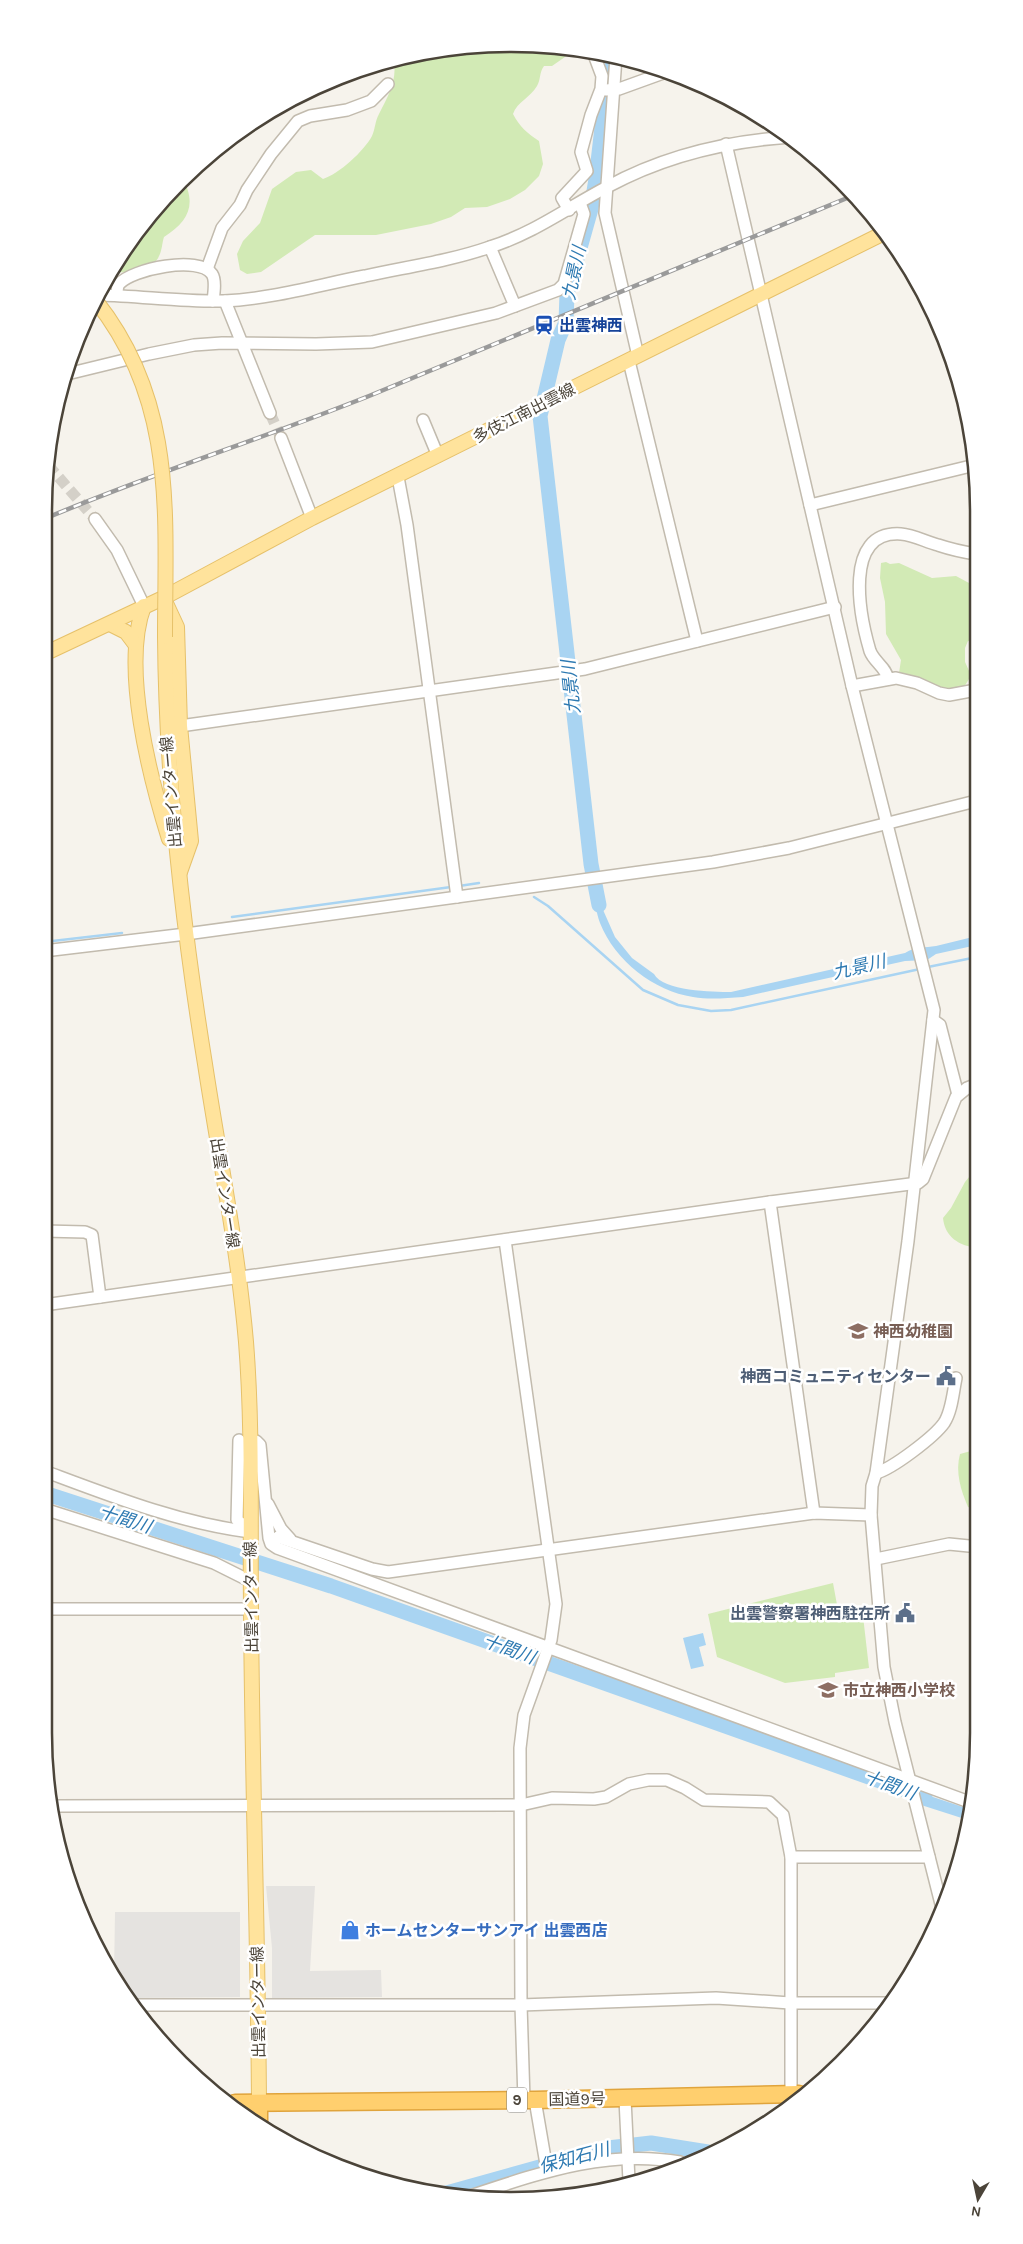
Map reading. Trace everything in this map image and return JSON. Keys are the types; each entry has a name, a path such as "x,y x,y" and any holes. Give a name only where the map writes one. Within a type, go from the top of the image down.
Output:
{"highway":[{"name":"国道9号","path":"240,2103 529,2100 795,2094"},
{"path":"259,2103 259,2116"}],"main road":[{"name":"多伎江南出雲線","path":"52,650 163,598 312,518 398,477 879,236"},
{"name":"出雲インター線","path":"101,307 110,319 132,360 147,395 157,432 163,470 165,510 165,711 178,869 186,934 239,1278 249,1390 247,1532 250,1577 255,1806 259,2103"},
{"path":"163,598 177,627 180,726 191,841 178,869"},
{"path":"144,606 139,618 135,644 139,702 148,770 178,869"},
{"path":"110,624 126,632 135,644"}],"street":[{"path":"597,60 606,90 605,213 634,358 697,641"},
{"path":"569,210 562,198 587,171 581,152 591,114 606,90 614,64"},
{"path":"606,90 654,76"},
{"path":"207,269 222,228 240,205 247,190 271,154 298,122 310,116 347,110 371,101 388,84"},
{"path":"107,295 219,301 270,296 490,247 547,223 606,187 634,173 672,158 726,144 779,138"},
{"path":"726,144 852,686 934,1010 914,1184 876,1473 872,1486 871,1515 886,1676 940,1898"},
{"path":"74,372 194,345 372,342 439,327 515,306 558,290 564,284 584,214 580,203"},
{"path":"490,247 515,306"},
{"path":"117,295 117,288 123,281 152,269 182,265 207,269 214,279 219,301 242,343 270,413"},
{"path":"423,420 438,456"},
{"path":"281,438 312,518"},
{"path":"810,505 968,466"},
{"path":"398,477 407,525 457,897"},
{"path":"95,519 117,550 144,606"},
{"path":"888,679 886,671 871,652 862,612 859,572 870,546 884,537 900,534 970,552"},
{"path":"180,726 579,670 835,608"},
{"path":"852,686 888,679 906,680 949,695 970,691"},
{"path":"52,950 587,880 741,857 888,824 970,803"},
{"path":"52,1304 770,1202 914,1184 923,1180 958,1095 940,1025 933,1020"},
{"path":"958,1095 970,1088"},
{"path":"770,1202 814,1513"},
{"path":"52,1231 86,1232 92,1235 100,1297"},
{"path":"506,1240 556,1604 553,1630 548,1648 524,1716 520,1748 521,2004 529,2100 547,2170"},
{"path":"876,1473 882,1472 913,1450 944,1423 956,1378"},
{"path":"239,1440 237,1520 247,1532"},
{"path":"256,1441 260,1445 269,1538 271,1544 277,1548 911,1784 966,1801"},
{"path":"52,1474 106,1494 191,1521 247,1532"},
{"path":"265,1496 281,1530 293,1542"},
{"path":"52,1512 214,1563 250,1577"},
{"path":"278,1537 372,1569 388,1572 814,1513 871,1515"},
{"path":"876,1559 949,1544 970,1546"},
{"path":"52,1609 250,1609"},
{"path":"58,1806 521,1805 552,1798 594,1799 606,1797 629,1784 648,1780 667,1780 685,1788 704,1800 768,1802 784,1815 791,1857 790,2003 795,2094"},
{"path":"791,1857 930,1857"},
{"path":"142,2005 521,2004 716,1998 790,2003 882,2003"},
{"path":"625,2098 629,2176"},
{"path":"484,2191 547,2170 582,2163 629,2158 674,2162"}],"green space":[{"path":"512,52 567,56 552,66 544,66 537,86 513,114 524,129 539,141 543,164 539,176 525,190 510,199 487,207 465,208 451,217 431,224 376,235 315,235 261,272 247,274 240,270 237,254 243,241 260,223 272,189 296,172 311,170 323,179 350,161 373,134 378,117 391,89 395,69 422,61 481,53"},
{"path":"187,187 189,197 188,212 179,225 164,237 161,252 156,261 145,268 120,272 147,232"},
{"path":"881,563 899,563 932,578 956,576 970,583 970,641 968,641 965,648 965,662 970,673 964,687 945,692 899,673 901,660 886,634 885,602 880,578"},
{"path":"970,1176 970,1247 959,1243 950,1235 944,1225 943,1218 951,1208"},
{"path":"970,1451 970,1508 968,1507 961,1488 958,1474 960,1454"},
{"path":"833,1583 840,1621 863,1616 869,1668 835,1673 835,1677 785,1683 717,1657 708,1614"}],"shaded area":[{"path":"266,1886 315,1886 310,1971 381,1970 382,1997 272,1998 272,1948"},
{"path":"115,1912 240,1912 240,1997 137,1998 114,1962"}],"water":[{"path":"598,885 600,903 615,937 632,958 659,980 667,984 689,989 731,992 905,953 917,948 936,946 970,938 970,947 936,954 927,960 905,961 743,997 712,999 693,997 678,994 650,981 626,962 615,950 600,923 593,886"},
{"path":"703,1633 706,1645 699,1647 704,1666 691,1669 683,1638"},
{"path":"915,1791 964,1807 963,1818 918,1804"}],"waterway":[{"name":"九景川","path":"599,905 591,864 540,416 558,340 566,322 567,294 591,209 607,84 602,61"},
{"path":"459,886 479,883"},
{"path":"232,917 451,887"},
{"path":"534,897 548,906 643,990 678,1005 711,1011 731,1010 920,969"},
{"path":"52,941 122,933"},
{"path":"928,967 970,958"},
{"name":"十間川","path":"52,1496 331,1586 925,1797"},
{"name":"保知石川","path":"461,2189 608,2148 651,2143 700,2151"}],"tunnel":[{"path":"270,413 281,438"},
{"path":"54,472 95,519"}],"railway":[{"path":"52,516 369,396 847,198"}],"place":[{"name":"出雲神西","path":"544,325"},
{"name":"神西幼稚園","path":"858,1331"},
{"name":"神西コミュニティセンター","path":"946,1376"},
{"name":"出雲警察署神西駐在所","path":"905,1613"},
{"name":"市立神西小学校","path":"828,1690"},
{"name":"ホームセンターサンアイ 出雲西店","path":"350,1930"}]}
